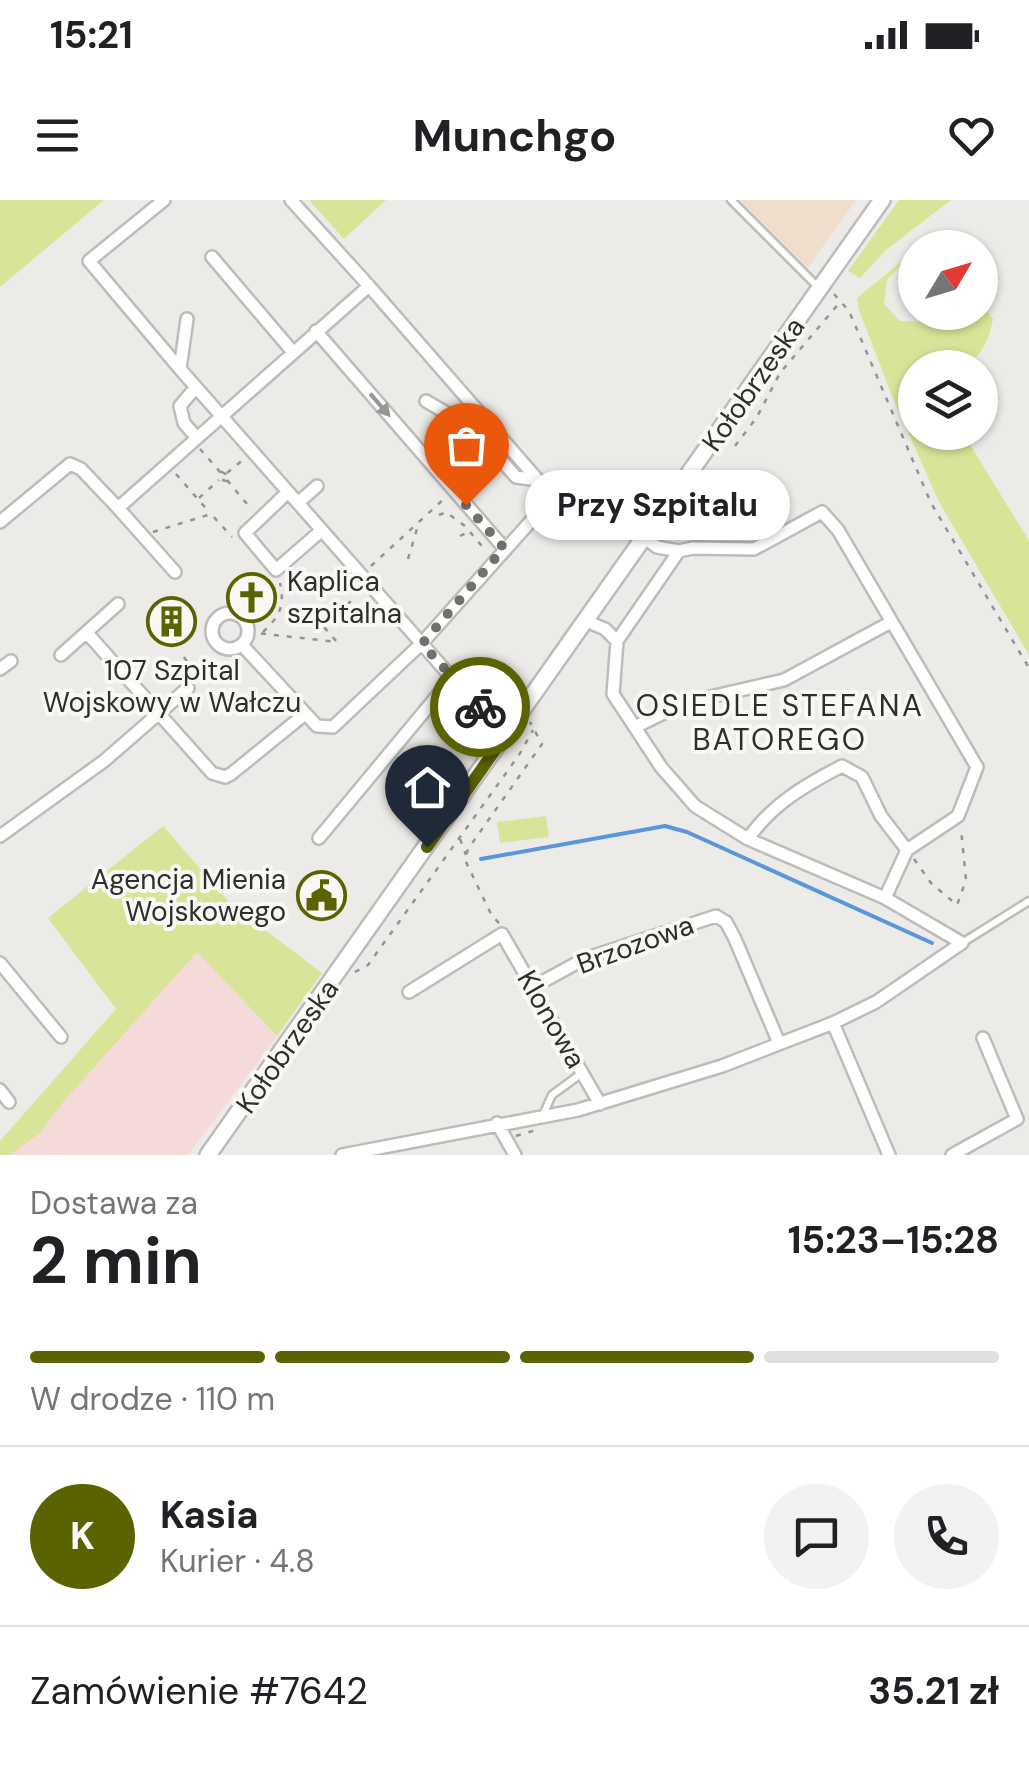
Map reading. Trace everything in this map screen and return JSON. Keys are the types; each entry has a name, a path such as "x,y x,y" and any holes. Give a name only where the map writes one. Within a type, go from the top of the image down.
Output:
{"main road":[{"name":"Kołobrzeska","path":"208,1155 882,200"}],"street":[{"path":"164,200 88,261 452,678 319,838"},
{"path":"242,645 316,726 332,727 422,644 547,502 538,480 291,200"},
{"path":"212,257 292,351"},
{"path":"118,508 368,286"},
{"path":"180,370 188,319"},
{"path":"316,331 504,548"},
{"path":"194,439 180,406 196,387"},
{"path":"426,401 475,430 516,477 538,480"},
{"path":"0,522 70,464 81,469 175,572"},
{"path":"298,503 317,486"},
{"path":"288,492 245,532 276,570 322,530"},
{"path":"645,538 657,547 679,550 754,549 822,512 838,530 976,767 958,816 907,850 885,898"},
{"path":"342,1155 600,1104 722,1066 876,1002 962,943 885,898 748,839 695,806 661,767 613,694 618,641 679,550"},
{"path":"61,655 118,604"},
{"path":"234,613 255,632 230,650 218,646 212,635 213,623 222,614 234,613"},
{"path":"586,621 606,629 618,641"},
{"path":"635,727 684,703 784,680 891,622"},
{"path":"86,633 212,773 225,777 305,714"},
{"path":"0,836 104,760 188,688"},
{"path":"748,839 761,820 802,788 842,766 862,776 880,816 907,850"},
{"name":"Brzozowa","path":"533,987 584,959 716,916 726,922 735,939 778,1044"},
{"name":"Klonowa","path":"409,992 502,934 600,1104"},
{"path":"0,963 61,1037"},
{"path":"832,1023 889,1155"},
{"path":"952,1155 1018,1119 984,1038"},
{"path":"0,1090 9,1102"},
{"path":"497,1123 514,1155"}],"lane":[{"path":"730,200 822,286"},
{"path":"452,678 507,733"},
{"path":"962,943 1029,901"},
{"path":"542,1117 552,1095 583,1072"}],"path":[{"path":"822,286 850,310 931,503 1029,668"},
{"path":"736,446 780,374 841,300"},
{"path":"194,439 221,473 220,480"},
{"path":"221,473 227,473 253,451"},
{"path":"166,464 232,537"},
{"path":"227,473 227,480 260,518"},
{"path":"198,499 220,480 227,480"},
{"path":"366,570 453,490"},
{"path":"433,508 440,516 446,512 469,530 494,560"},
{"path":"142,535 211,514"},
{"path":"408,559 420,520"},
{"path":"460,536 469,530"},
{"path":"255,632 281,613 284,600 276,570"},
{"path":"255,632 336,642 323,626 350,602 357,588"},
{"path":"184,657 188,663 188,688"},
{"path":"355,972 368,965 534,729"},
{"path":"907,850 931,884 958,905 966,880 958,816"},
{"path":"460,835 466,856"}],"shaded area":[{"path":"739,200 856,200 807,269"},
{"path":"197,951 277,1036 188,1155 10,1155 40,1133"}],"green space":[{"path":"0,200 104,200 0,287"},
{"path":"309,200 386,200 344,239"},
{"path":"899,200 951,200 912,230 898,230 898,241 860,278 848,271"},
{"path":"898,264 887,280 884,304 898,319 898,330 990,330 989,336 981,350 898,350 898,410 857,298"},
{"path":"916,450 973,450 1029,541 1029,655 939,502"},
{"path":"546,816 549,837 500,843 497,822"},
{"path":"163,826 231,904 322,973 277,1036 197,952 40,1133 10,1155 0,1155 0,1141 116,1009 48,918"}],"waterway":[{"path":"481,859 665,826 687,832 932,943"}],"way so far":[{"path":"466,505 504,548 422,644 480,707"}],"place":[{"name":"Przy Szpitalu","path":"466,505"},
{"name":"Kaplica szpitalna","path":"252,597"},
{"name":"107 Szpital Wojskowy w Wałczu","path":"172,622"},
{"name":"Agencja Mienia Wojskowego","path":"321,895"}],"district":[{"name":"OSIEDLE STEFANA BATOREGO","path":"780,723"}],"route":[{"path":"427,847 507,733 480,707"}]}
